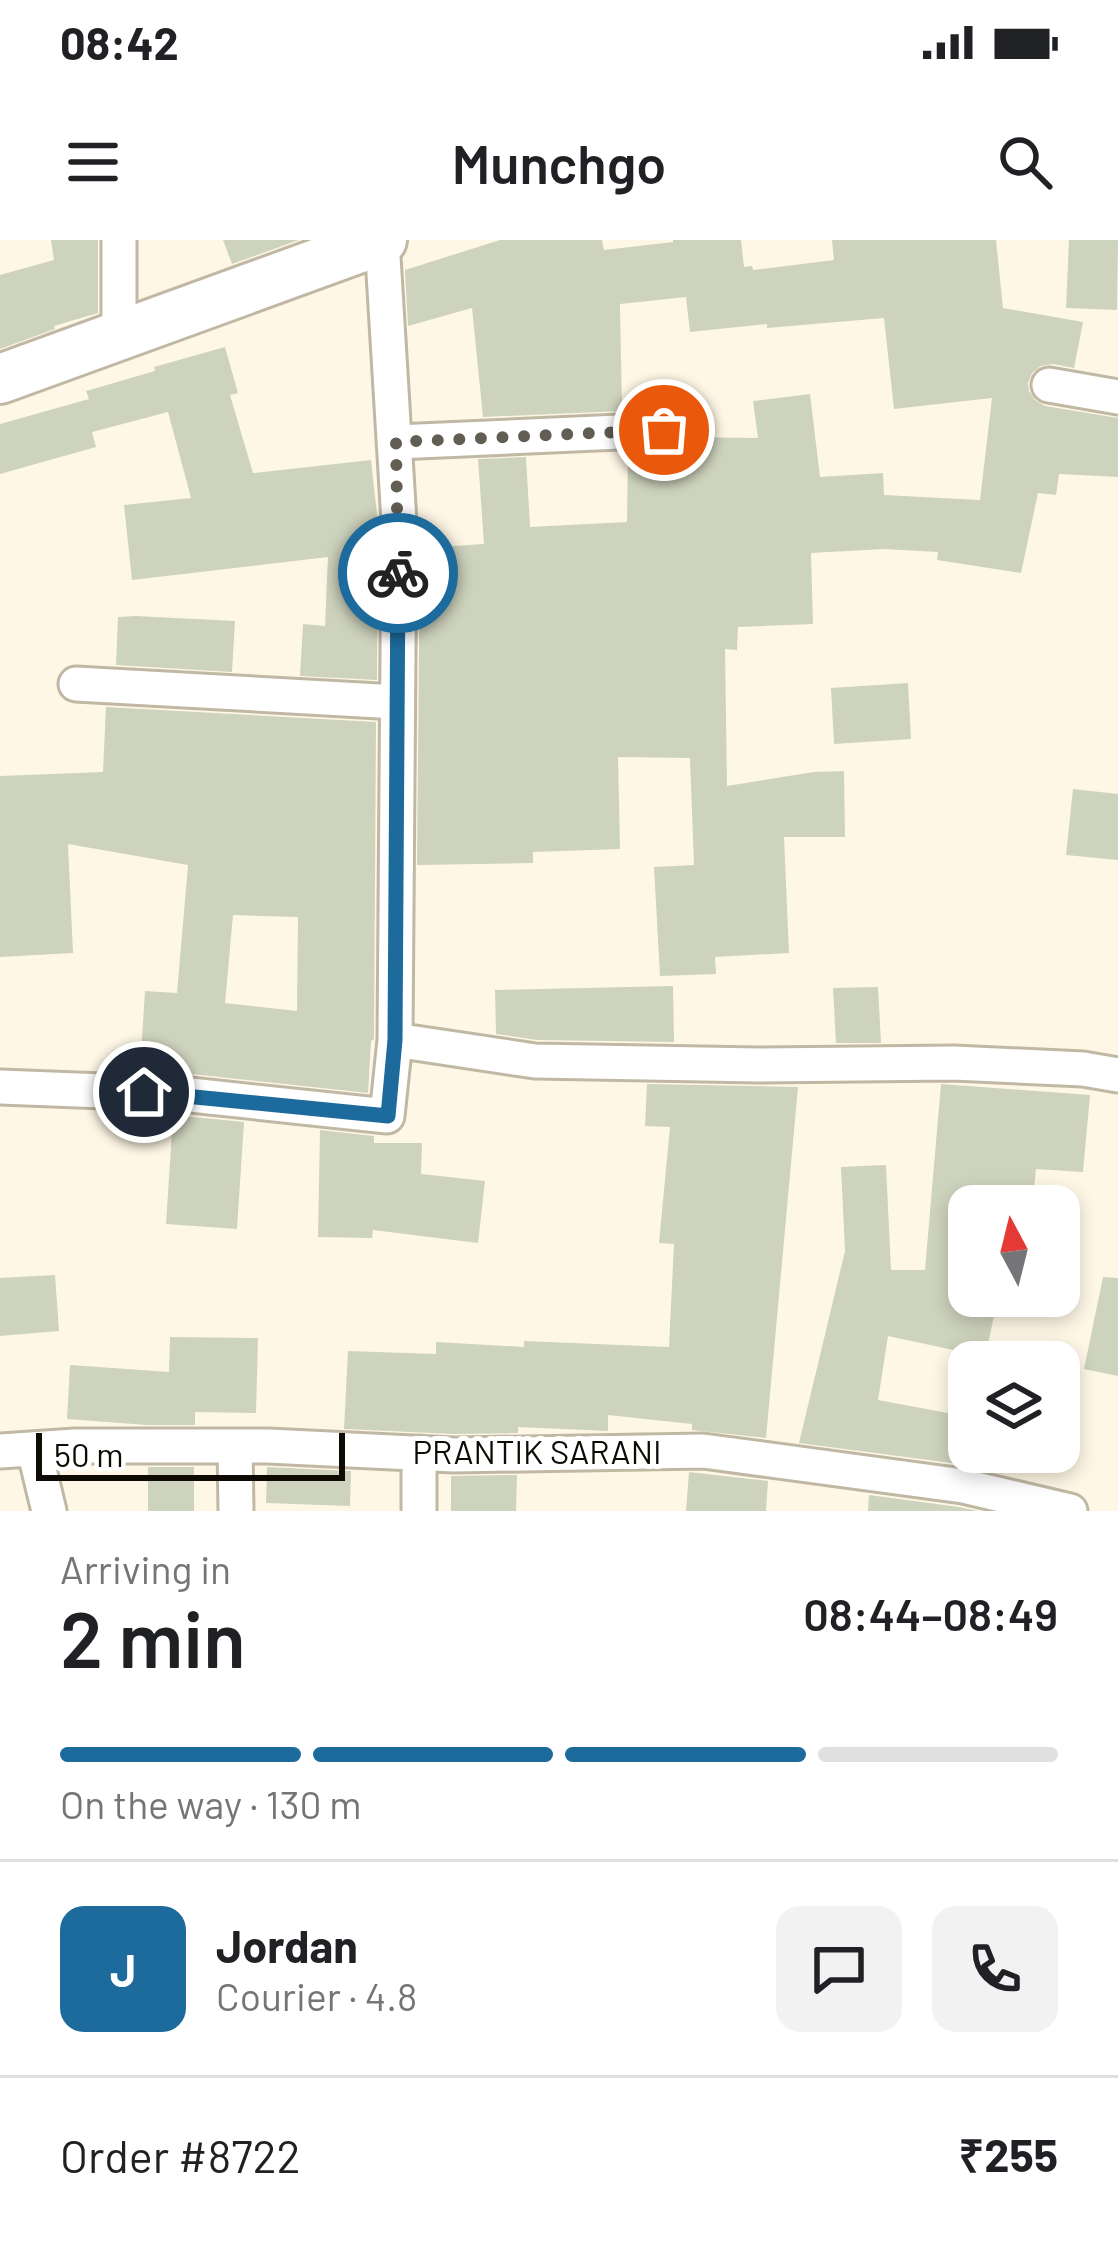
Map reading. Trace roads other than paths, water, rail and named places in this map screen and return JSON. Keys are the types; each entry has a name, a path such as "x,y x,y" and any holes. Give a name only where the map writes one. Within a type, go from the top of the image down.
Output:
{"street":[{"path":"119,240 119,336"},
{"path":"0,379 382,240 399,522 395,1040 388,1116 181,1094 0,1087"},
{"path":"1049,385 1118,397"},
{"path":"396,442 664,430"},
{"path":"76,684 398,702"},
{"path":"395,1040 535,1061 954,1063 1083,1069 1118,1076"},
{"path":"235,1446 236,1511"},
{"name":"PRANTIK SARANI","path":"17,1450 235,1446 418,1453 704,1451 963,1486 1070,1511"},
{"path":"17,1450 49,1511"},
{"path":"418,1453 419,1511"}]}
